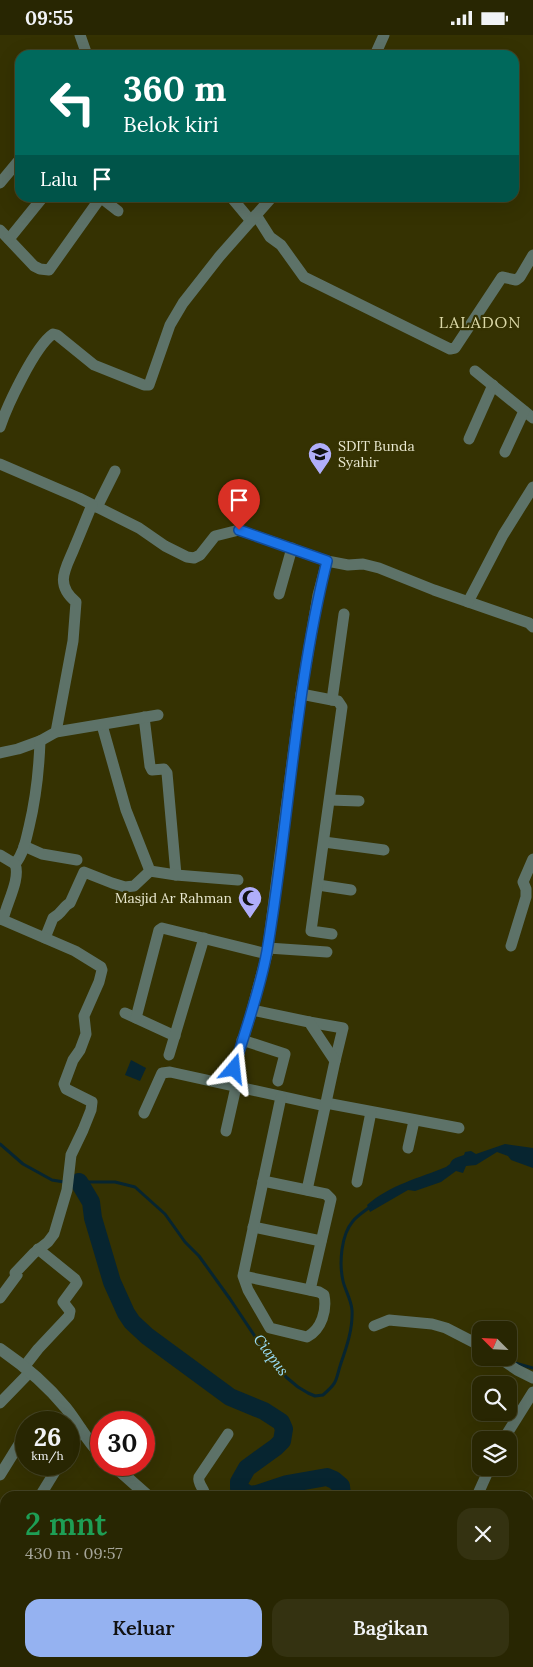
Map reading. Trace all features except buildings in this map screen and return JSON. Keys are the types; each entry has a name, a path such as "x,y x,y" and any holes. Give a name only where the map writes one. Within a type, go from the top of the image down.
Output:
{"street":[{"path":"80,35 85,50"},
{"path":"377,50 384,35"},
{"path":"0,183 15,165"},
{"path":"9,239 39,202"},
{"path":"0,230 34,266 49,270 98,202"},
{"path":"106,202 118,211"},
{"path":"236,202 254,218 270,237 281,245 304,277 450,349 455,348 500,280 504,277 516,280 520,277 533,255"},
{"path":"0,427 17,386 47,338 52,334 57,335 94,365 144,385 149,385 170,325 182,303 219,257 268,202"},
{"path":"475,371 533,418"},
{"path":"469,439 493,385"},
{"path":"505,452 524,411"},
{"path":"0,464 54,486 139,528 165,546 187,557 194,558 200,555 215,536 239,530 327,561 348,565 370,565 528,623 533,627"},
{"path":"56,732 72,641 76,602 69,595 64,583 64,568 94,506 115,471"},
{"path":"468,602 503,535 533,487"},
{"path":"279,594 292,548"},
{"path":"234,1069 267,951 301,694 318,595 327,561"},
{"path":"332,700 344,614"},
{"path":"301,694 338,701 342,707 311,931 332,934"},
{"path":"0,753 40,741 56,732 158,715"},
{"path":"144,717 150,766 152,770 164,769 167,773 176,875"},
{"path":"102,725 126,809 150,871"},
{"path":"15,863 24,846 35,805 40,741"},
{"path":"330,800 359,801"},
{"path":"324,842 384,850"},
{"path":"24,846 42,854 77,859"},
{"path":"0,855 15,863 18,870 3,920 74,951 102,968 100,978 84,1013 86,1033 64,1084 66,1089 92,1102 91,1110 71,1155 64,1207 52,1237 15,1273 17,1275 0,1299"},
{"path":"511,946 526,897 533,859"},
{"path":"150,871 238,880"},
{"path":"45,937 54,918 61,914 66,905 70,903 84,872 125,887 134,886 150,871"},
{"path":"318,885 351,890"},
{"path":"136,1018 159,930 162,928 267,951 327,953"},
{"path":"169,1055 204,938"},
{"path":"252,1009 342,1028 307,1190"},
{"path":"125,1013 175,1036"},
{"path":"309,1022 335,1061"},
{"path":"242,1040 285,1054 278,1081"},
{"path":"144,1113 162,1073 170,1072 281,1097 459,1128"},
{"path":"226,1131 236,1087"},
{"path":"242,1276 310,1290 324,1295 326,1304 322,1321 312,1334 307,1337 270,1328 242,1276 281,1097"},
{"path":"357,1182 371,1112"},
{"path":"408,1148 414,1121"},
{"path":"263,1181 326,1194 331,1199 310,1290"},
{"path":"253,1227 321,1241"},
{"path":"0,1403 27,1369 38,1349 69,1316 70,1311 63,1303 76,1283 75,1279 38,1249"},
{"path":"374,1326 389,1320 432,1324 446,1328 472,1341"},
{"path":"0,1349 27,1369 52,1392 90,1442"},
{"path":"511,1366 533,1378"},
{"path":"509,1431 533,1392"},
{"path":"204,1491 199,1482 199,1477 228,1434"},
{"path":"0,1475 4,1459 15,1446"},
{"path":"43,1491 52,1476"},
{"path":"125,1476 142,1491"},
{"path":"479,1491 486,1476"}],"water":[{"path":"131,1060 146,1068 140,1081 125,1075"},
{"path":"505,1144 533,1148 533,1168 511,1160 508,1156 497,1152 476,1165 466,1166 463,1173 456,1171 441,1182 415,1191 408,1190 370,1212 367,1205 385,1192 446,1167 457,1157 464,1155 465,1152 471,1151 476,1154"}],"waterway":[{"name":"Ciapus","path":"0,1144 23,1164 52,1180 64,1182 115,1182 135,1187 165,1214 185,1242 199,1256 262,1347 279,1365 286,1377 298,1387 315,1396 323,1395 332,1387 336,1380 351,1330 351,1306 344,1284 341,1258 346,1234 353,1221 371,1206"},
{"path":"79,1182 91,1202 93,1218 112,1282 132,1322 147,1336 230,1397 264,1411 281,1422 284,1429 282,1441 247,1468 239,1482 239,1488 243,1491"},
{"path":"518,1364 533,1368"},
{"path":"266,1491 287,1484 327,1477 341,1486 342,1491"}],"place":[{"name":"SDIT Bunda Syahir","path":"320,475"},
{"name":"Masjid Ar Rahman","path":"250,919"}],"district":[{"name":"LALADON","path":"480,322"}],"route":[{"path":"234,1069 267,954 301,694 318,595 327,561 239,530"}]}
